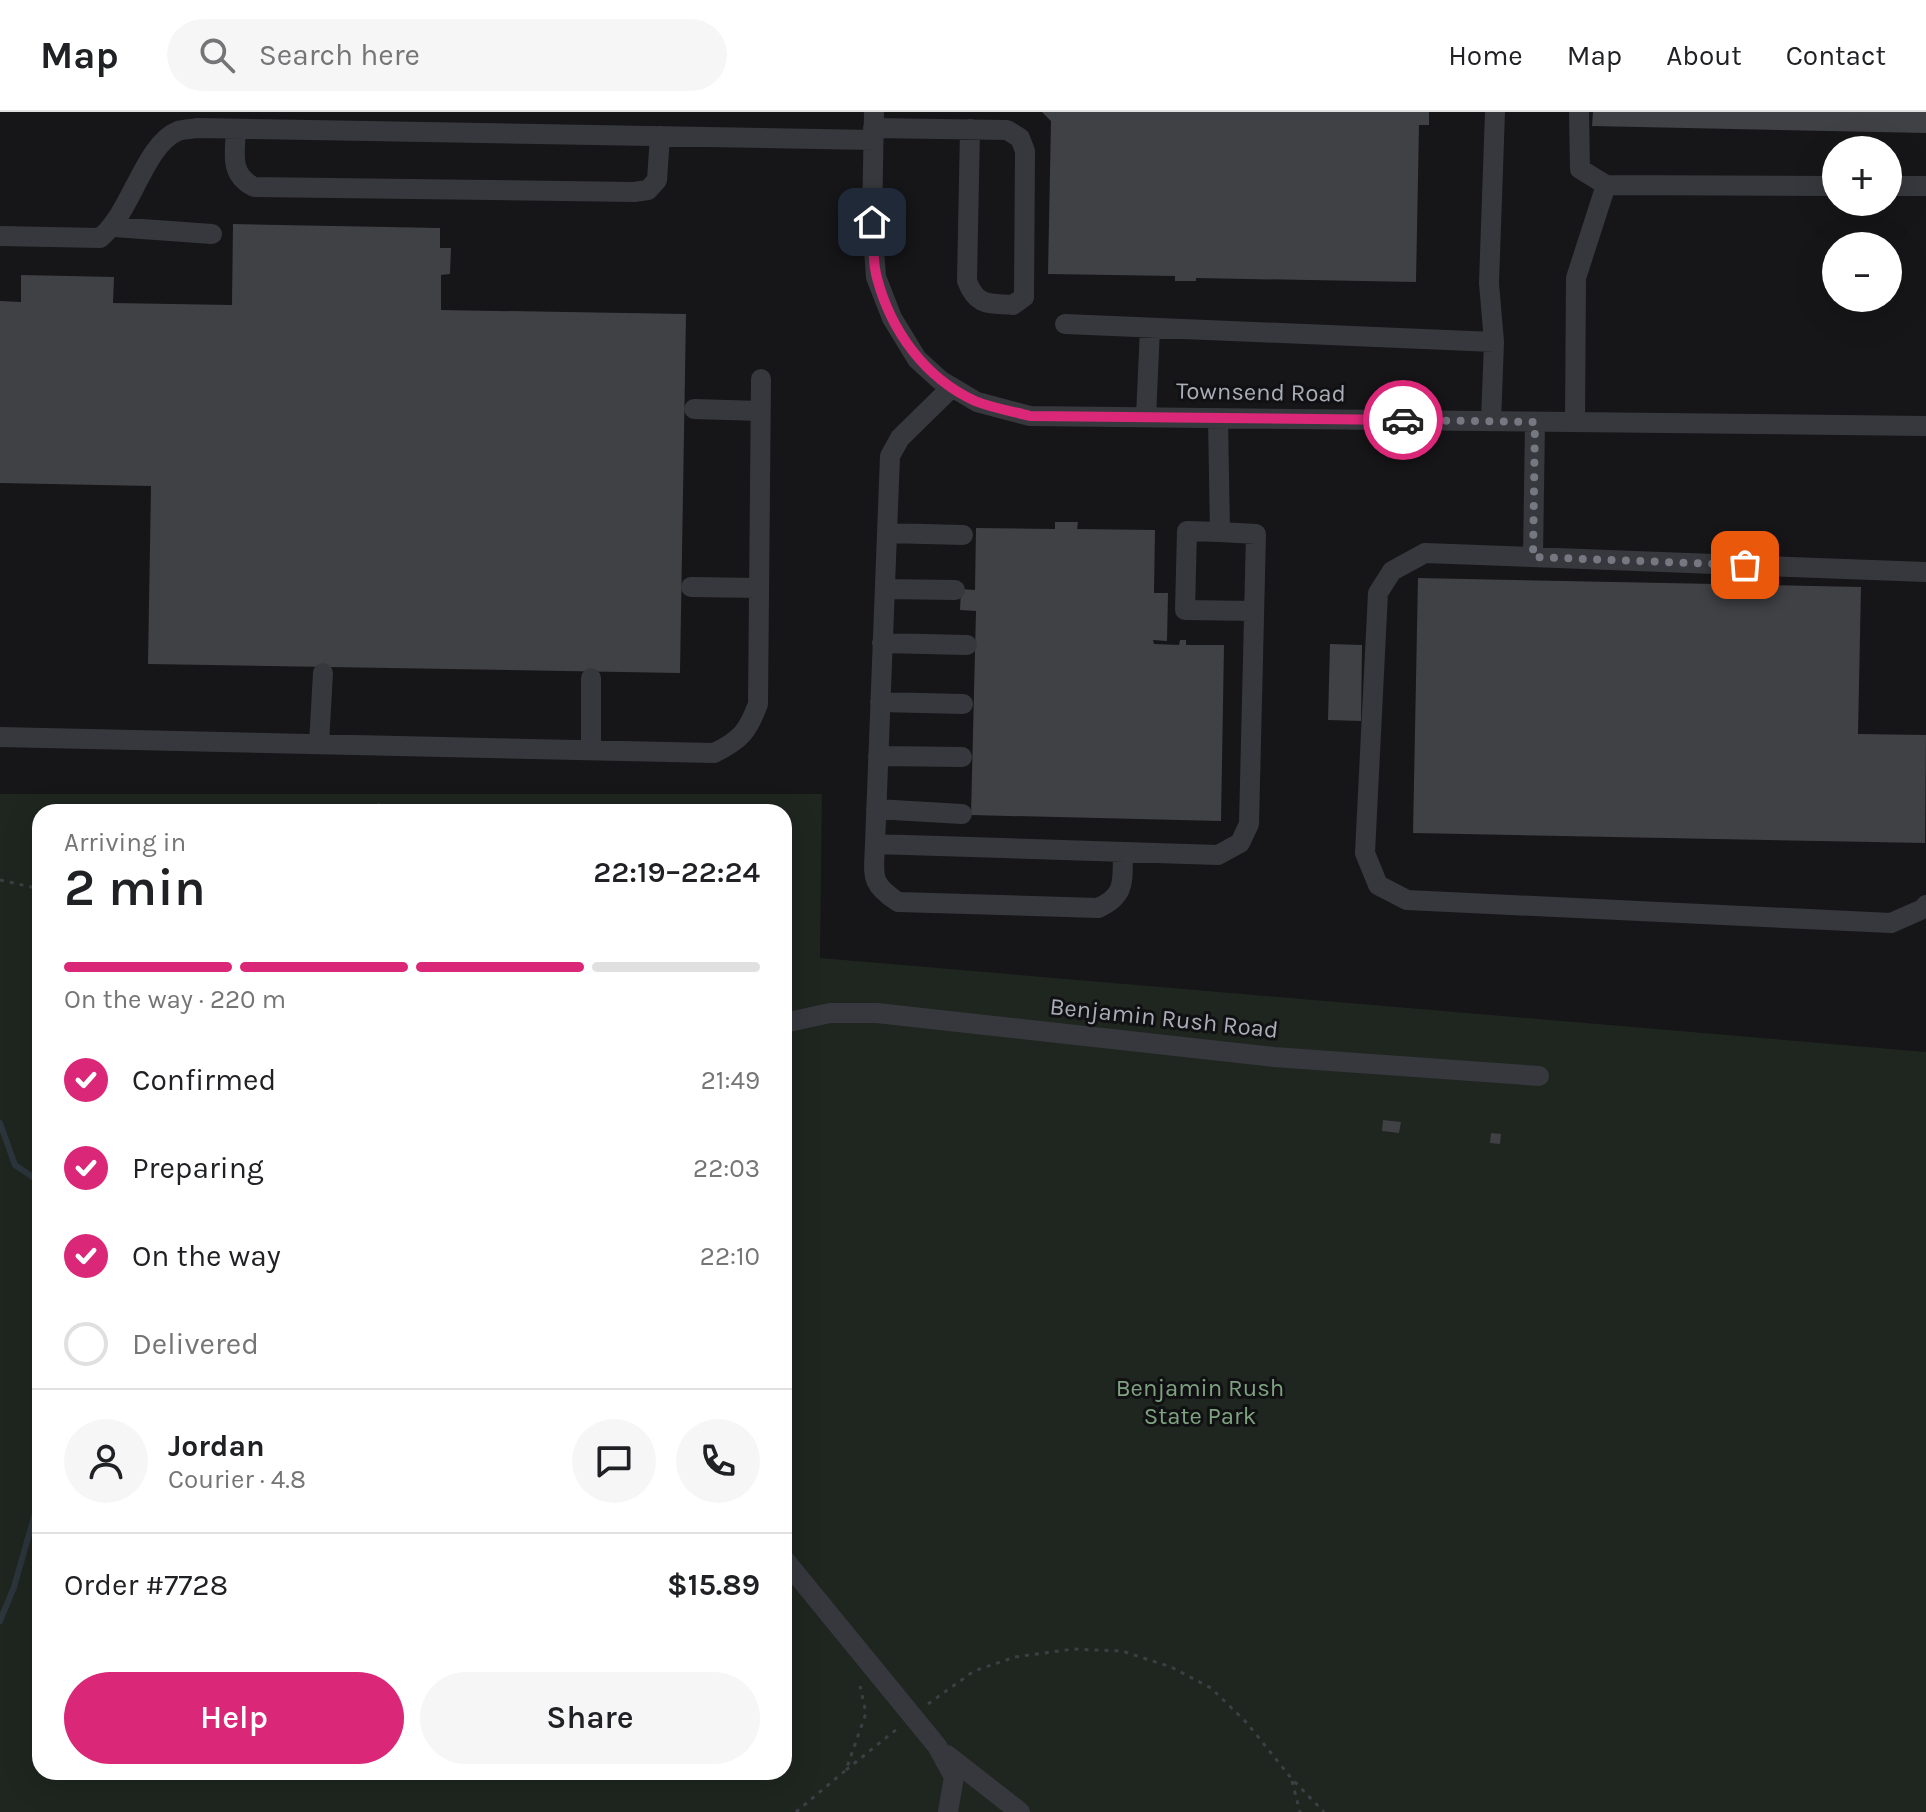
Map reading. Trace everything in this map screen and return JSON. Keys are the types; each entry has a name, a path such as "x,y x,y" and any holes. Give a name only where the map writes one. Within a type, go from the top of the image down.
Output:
{"street":[{"path":"1491,421 1494,342 1489,283 1495,112"},
{"path":"1579,112 1580,169 1606,185 1822,186"},
{"path":"0,236 100,238 114,227 159,144 179,131 197,128 660,136 873,127 970,129 1007,130 1020,138 1025,151 1024,297 1013,305 984,303 972,294 967,281 970,129"},
{"name":"Townsend Road","path":"873,127 872,222 876,277 892,318 917,359 940,380 977,402 1030,416 1926,426"},
{"path":"236,129 235,168 243,181 254,187 634,192 648,190 657,180 660,136"},
{"path":"1575,422 1576,278 1606,185"},
{"path":"1902,186 1926,186"},
{"path":"114,227 212,234"},
{"path":"1065,324 1494,342"},
{"path":"1146,417 1150,328"},
{"path":"0,737 714,753 734,743 750,726 758,704 761,379"},
{"path":"952,387 900,438 890,456 874,876 879,890 898,902 1098,908 1112,902 1121,889 1123,852"},
{"path":"694,409 760,411"},
{"path":"1218,418 1220,532"},
{"path":"1533,557 1535,422"},
{"path":"875,844 1218,855 1240,843 1249,824 1256,534 1187,531 1185,610 1254,611"},
{"path":"887,533 963,535"},
{"path":"1926,572 1425,553 1392,571 1378,593 1365,853 1378,885 1407,900 1891,923 1926,905"},
{"path":"691,587 759,588"},
{"path":"885,589 955,590"},
{"path":"882,643 967,645"},
{"path":"319,744 323,673"},
{"path":"591,678 591,750"},
{"path":"880,702 963,704"},
{"path":"878,756 962,757"},
{"path":"876,809 962,814"},
{"name":"Benjamin Rush Road","path":"792,1021 830,1013 877,1013 1274,1057 1539,1076"},
{"path":"792,1569 937,1746 954,1777 948,1812"},
{"path":"937,1746 1020,1812"}],"path":[{"path":"0,880 32,887"},
{"path":"919,1711 974,1671 1015,1657 1073,1649 1122,1651 1171,1667 1211,1688 1247,1723 1291,1778 1324,1812"},
{"path":"846,1770 866,1713 860,1682"},
{"path":"796,1812 905,1723"},
{"path":"1291,1778 1300,1812"}],"green space":[{"name":"Benjamin Rush State Park","path":"0,794 822,794 820,958 1926,1052 1926,1812 0,1812"}],"building":[{"path":"1042,112 1429,112 1429,125 1419,125 1416,282 1196,278 1196,281 1175,281 1175,276 1048,274 1051,121"},
{"path":"1593,112 1926,112 1926,133 1592,126"},
{"path":"233,224 440,228 440,248 451,248 450,274 441,275 441,310 686,314 680,673 148,664 151,486 0,483 0,301 21,302 21,275 114,277 113,303 232,305"},
{"path":"1055,522 1078,522 1077,529 1155,530 1154,593 1168,593 1167,641 1153,640 1154,644 1179,645 1180,640 1186,640 1186,645 1224,645 1221,821 971,815 976,611 960,610 961,589 975,590 976,528 1055,529"},
{"path":"1418,578 1861,587 1858,734 1926,735 1925,843 1413,833"},
{"path":"1330,644 1362,645 1361,721 1328,720"},
{"path":"1383,1120 1401,1122 1399,1133 1382,1131"},
{"path":"1491,1133 1501,1134 1500,1144 1490,1143"}],"waterway":[{"path":"0,1123 15,1165 32,1177"},
{"path":"0,1621 14,1587 32,1524"}],"way so far":[{"path":"1403,420 1535,422 1533,557 1745,565"}],"route":[{"path":"872,222 876,277 892,318 917,359 940,380 977,402 1030,416 1403,420"}]}
